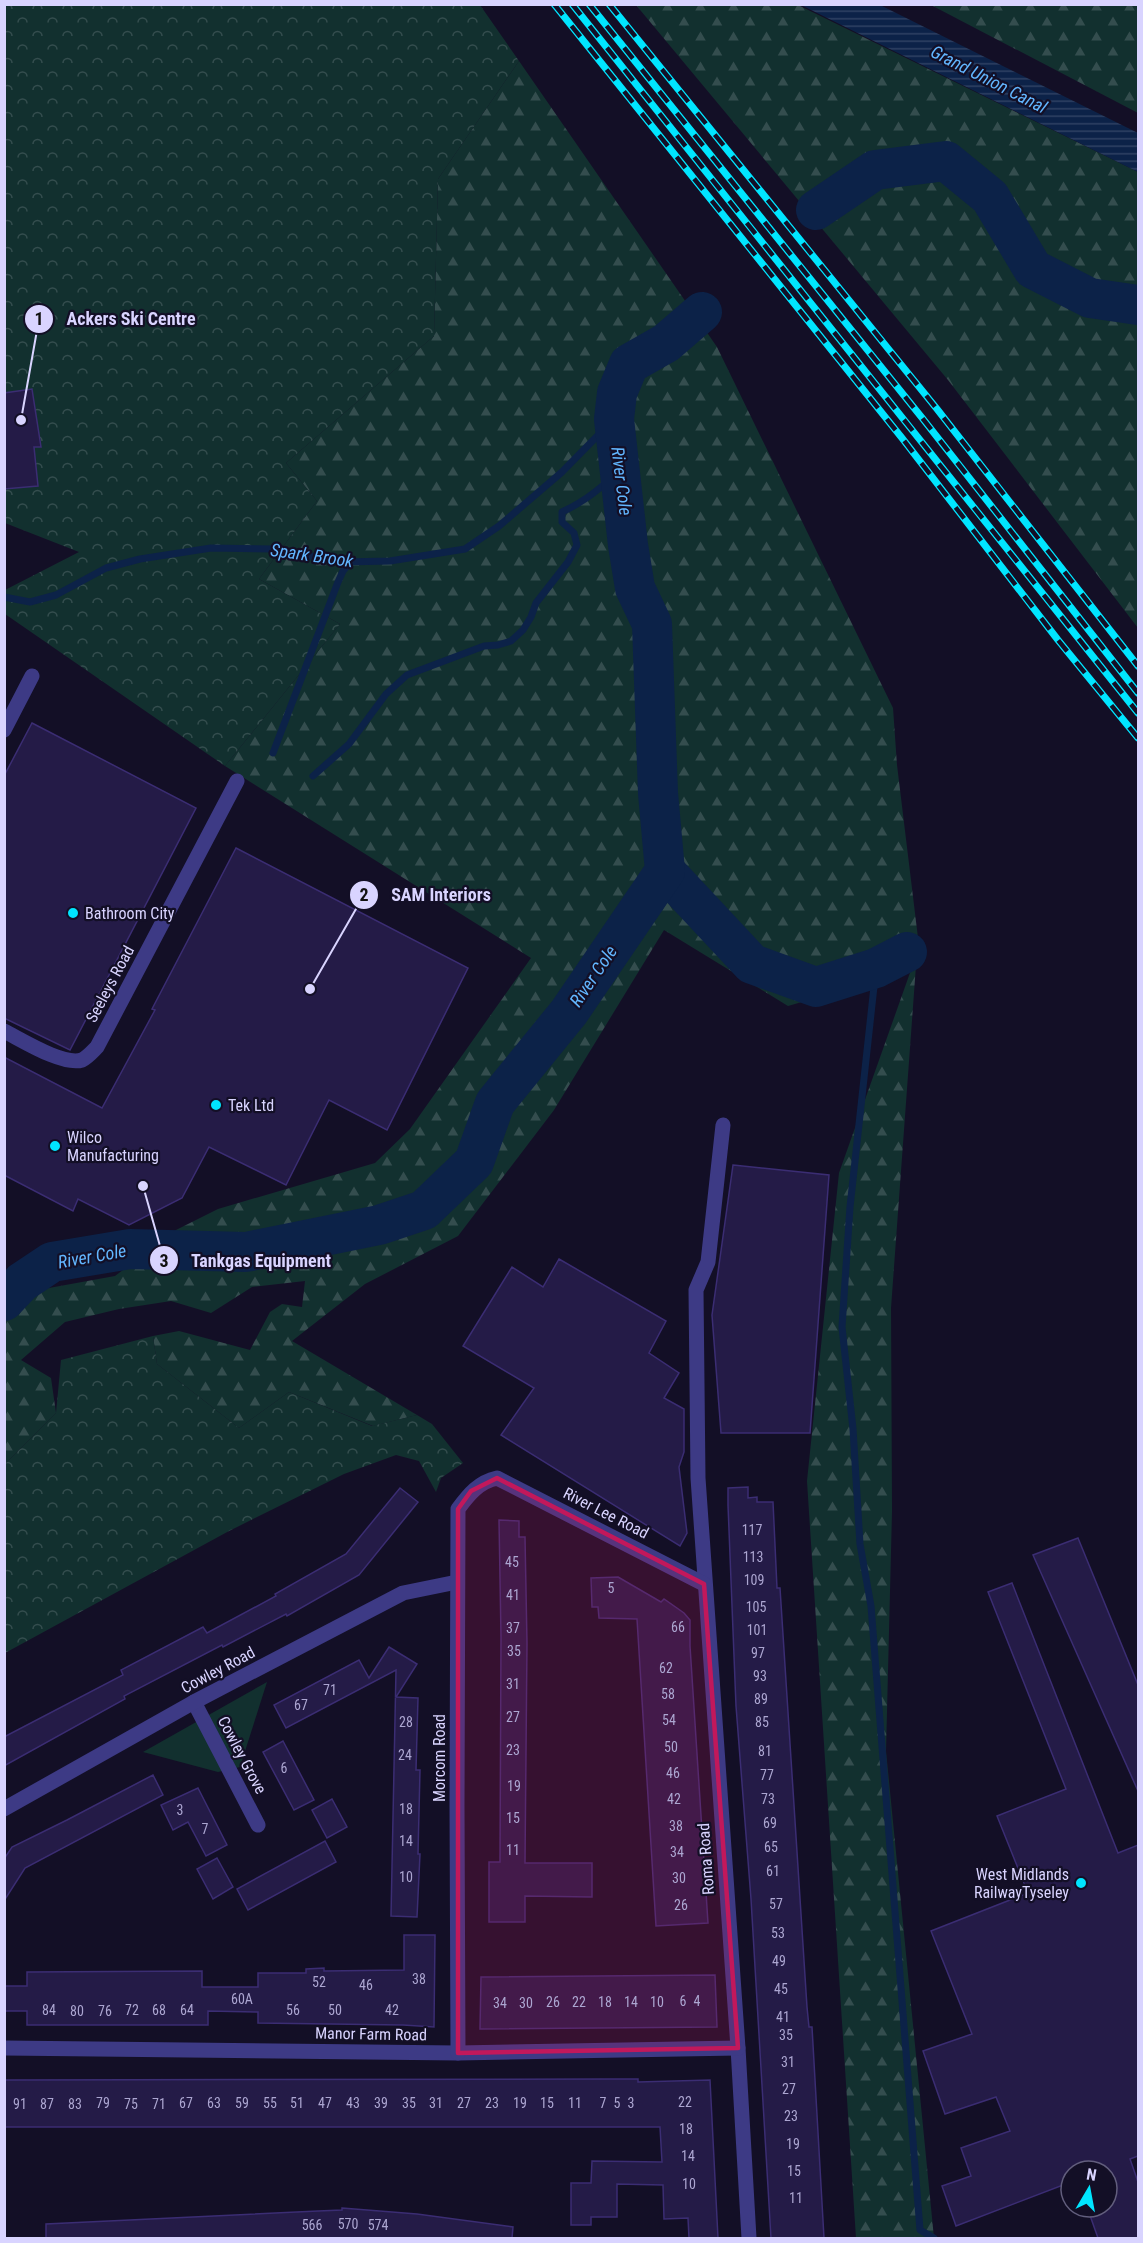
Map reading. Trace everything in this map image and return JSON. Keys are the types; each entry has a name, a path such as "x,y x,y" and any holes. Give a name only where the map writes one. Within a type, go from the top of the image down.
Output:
{"street":[{"path":"4,730 32,676"},
{"name":"Seeleys Road","path":"4,1031 58,1058 69,1060 80,1061 97,1047 237,781"},
{"name":"Roma Road","path":"723,1125 708,1262 696,1290 698,1478 749,2238"},
{"name":"River Lee Road","path":"490,1479 497,1478 704,1584"},
{"name":"Morcom Road","path":"458,2053 458,1509 471,1491 490,1479"},
{"name":"Cowley Road","path":"4,1809 194,1702 403,1593 457,1582"},
{"name":"Cowley Grove","path":"194,1702 258,1825"},
{"name":"Manor Farm Road","path":"4,2049 458,2053 738,2048"}],"highlighted area":[{"path":"497,1478 704,1584 738,2048 458,2053 458,1509 471,1491"}],"green space":[{"path":"5,5 480,5 519,61 438,179 434,336 286,463 317,501 259,579 340,624 225,766 5,614 5,590 79,552 5,523"},
{"path":"636,5 798,5 1138,172 1138,628 948,380"},
{"path":"931,5 1138,5 1138,113"},
{"path":"519,61 717,347 893,708 897,765 918,938 891,1308 892,1511 886,1751 934,2238 856,2238 807,1481 839,1173 911,970 788,1006 664,930 554,1110 458,1236 365,1284 292,1341 417,1415 373,1426 289,1392 239,1428 157,1364 153,1336 179,1331 250,1350 270,1312 282,1304 302,1307 305,1281 252,1287 211,1313 171,1301 119,1309 65,1322 21,1360 51,1378 56,1413 5,1464 5,1296 115,1276 176,1230 218,1209 375,1163 410,1129 531,958 225,766 340,624 259,579 317,501 286,463 434,336 438,179"},
{"path":"153,1336 157,1364 239,1428 289,1392 372,1426 417,1415 432,1424 463,1463 441,1478 436,1492 419,1461 396,1455 344,1474 229,1531 5,1653 5,1464 56,1413 61,1360"},
{"path":"267,1682 240,1767 218,1772 143,1752"}],"water":[{"name":"Grand Union Canal","path":"801,5 880,5 1138,133 1138,172"}],"building":[{"path":"32,389 41,447 34,447 38,486 4,489 4,393"},
{"name":"Bathroom City","path":"32,723 196,808 70,1050 4,1018 4,776"},
{"path":"236,848 468,968 387,1130 329,1100 286,1185 209,1147 182,1198 129,1225 78,1199 73,1211 4,1175 4,1057 102,1108 155,1010 152,1009"},
{"path":"733,1165 829,1175 810,1433 721,1433 712,1315"},
{"path":"559,1259 666,1321 649,1353 679,1373 664,1398 684,1409 684,1452 679,1467 687,1533 680,1546 501,1435 534,1388 463,1346 512,1267 543,1287"},
{"path":"748,1487 748,1498 757,1497 757,1502 773,1502 807,2007 809,2027 812,2027 824,2238 771,2238 751,1899 736,1706 728,1505 728,1488"},
{"path":"400,1488 418,1502 359,1575 287,1616 286,1614 223,1647 222,1645 124,1696 125,1699 4,1766 4,1737 123,1675 121,1670 203,1627 207,1633 276,1596 275,1594 346,1554"},
{"path":"499,1520 519,1521 519,1537 525,1537 527,1643 525,1863 592,1863 592,1897 525,1896 525,1922 489,1922 489,1862 500,1862"},
{"path":"1078,1538 1138,1685 1138,1791 1033,1555"},
{"path":"618,1577 661,1602 664,1599 690,1620 708,1923 656,1926 637,1619 599,1618 598,1607 592,1607 591,1578"},
{"name":"West Midlands RailwayTyseley","path":"1012,1583 1118,1853 1138,1845 1138,2156 1130,2159 1138,2182 1138,2238 1098,2238 1091,2219 1119,2219 1119,2159 1059,2159 1059,2187 956,2226 942,2186 971,2176 961,2148 1010,2131 996,2097 945,2114 923,2051 972,2034 931,1931 1028,1893 997,1816 1066,1789 988,1592"},
{"path":"389,1647 417,1664 396,1697 418,1698 416,1770 420,1770 418,1854 420,1854 417,1917 391,1916 396,1670 286,1728 274,1705 359,1660 369,1678"},
{"path":"283,1741 314,1800 294,1810 263,1752"},
{"path":"153,1775 163,1795 25,1868 4,1901 4,1859 12,1847"},
{"path":"198,1788 227,1845 206,1856 188,1822 173,1830 161,1805"},
{"path":"332,1799 347,1827 327,1838 312,1810"},
{"path":"325,1841 336,1862 248,1910 237,1889"},
{"path":"217,1858 233,1887 213,1899 197,1869"},
{"path":"404,1935 435,1935 434,2027 258,2023 258,2012 208,2011 208,2025 27,2025 27,2011 4,2011 4,1986 27,1986 27,1972 202,1971 202,1987 258,1987 258,1973 306,1973 306,1969 324,1968 324,1971 404,1970"},
{"path":"715,1975 717,2027 480,2029 481,1977"},
{"path":"638,2079 638,2082 710,2080 718,2238 689,2238 688,2218 664,2219 663,2185 617,2184 617,2217 591,2217 591,2225 571,2225 571,2183 591,2183 592,2161 662,2162 660,2127 4,2127 4,2080"},
{"path":"342,2208 417,2214 513,2227 512,2238 46,2238 46,2224 342,2210"}],"waterway":[{"name":"River Cole","path":"816,210 875,170 946,161 990,197 1033,269 1090,298 1138,305"},
{"name":"River Cole","path":"4,1301 22,1282 52,1262 130,1249 246,1252 379,1225 424,1210 474,1162 495,1103 569,1012 665,871 658,793 652,624 635,588 614,419 617,393 629,364 666,343 702,312"},
{"name":"Spark Brook","path":"4,597 30,602 56,595 106,568 140,559 211,548 274,549 343,562 390,561 465,549 499,526 562,472 614,419"},
{"path":"313,776 349,744 386,694 407,675 484,646 511,641 523,630 536,603 568,562 577,545 574,533 562,522 562,512 594,493 620,467"},
{"path":"273,753 338,582 343,571 351,562"},
{"path":"665,871 752,964 816,987 876,968 907,952"},
{"path":"876,968 850,1207 842,1327 853,1429 860,1544 871,1606 920,2230 934,2238"}],"railway":[{"path":"554,4 902,438 1058,640 1138,738"},
{"path":"572,4 1138,713"},
{"path":"589,4 923,419 1138,693"},
{"path":"609,4 937,409 1138,666"}],"place":[{"name":"Ackers Ski Centre","path":"21,420"},
{"name":"Bathroom City","path":"73,913"},
{"name":"SAM Interiors","path":"310,989"},
{"name":"Tek Ltd","path":"216,1105"},
{"name":"Wilco Manufacturing","path":"55,1146"},
{"name":"Tankgas Equipment","path":"143,1186"},
{"name":"West Midlands RailwayTyseley","path":"1081,1883"}]}
